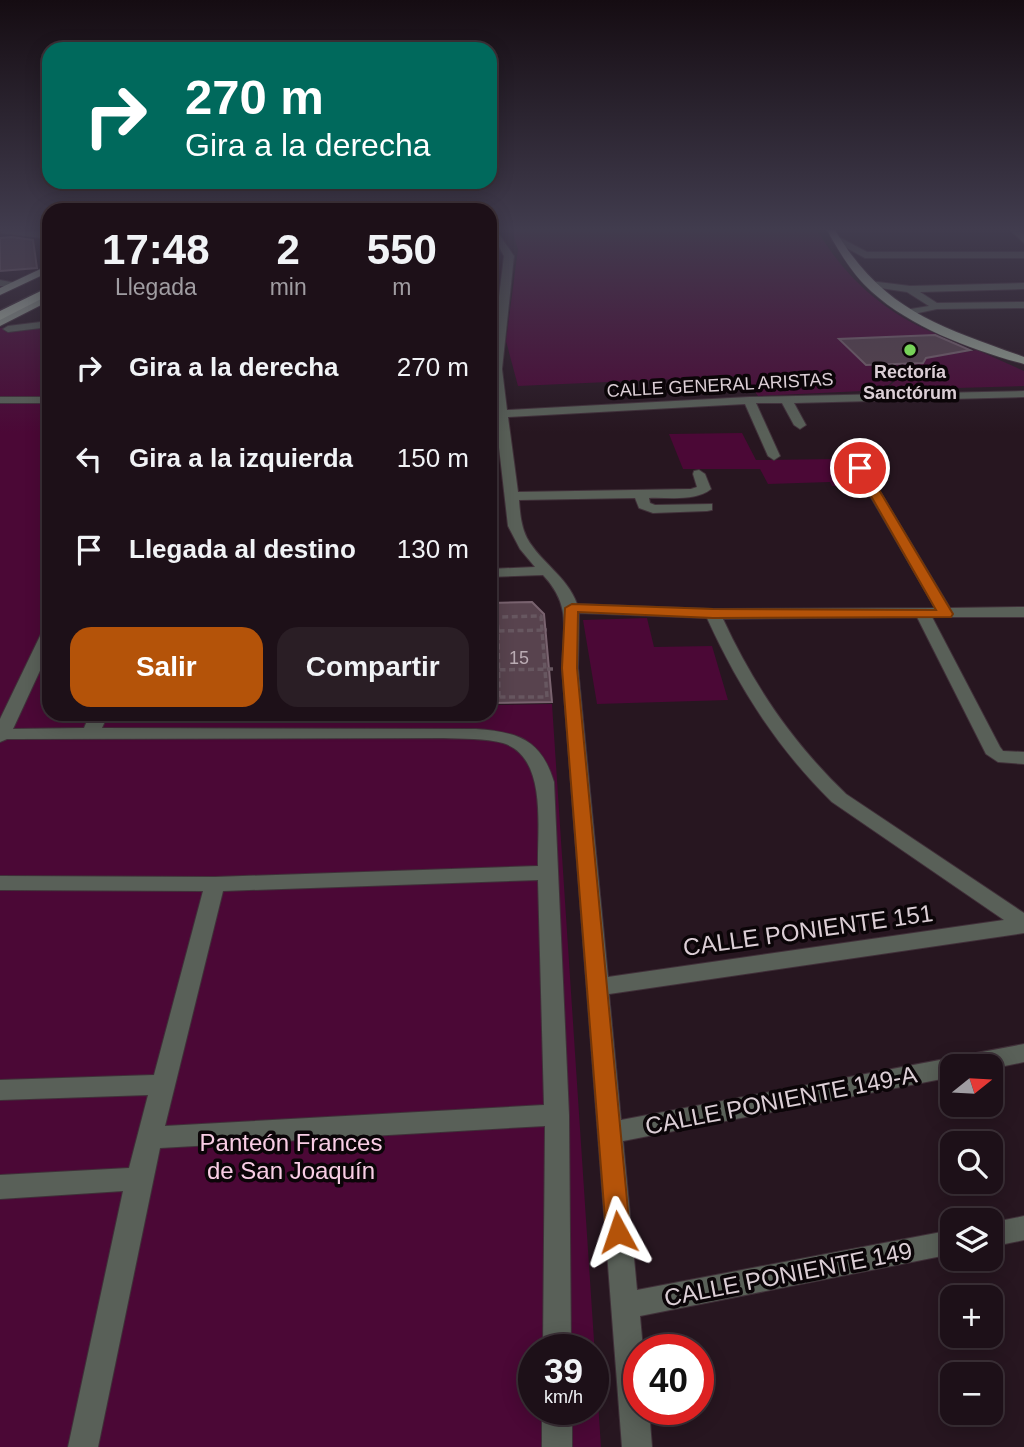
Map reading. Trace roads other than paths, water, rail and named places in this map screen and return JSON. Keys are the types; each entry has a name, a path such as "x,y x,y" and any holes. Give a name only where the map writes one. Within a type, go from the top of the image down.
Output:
{"highway":[{"path":"0,306 17,298"},
{"path":"0,316 35,298"}],"main road":[{"path":"888,298 938,327 1024,361"},
{"path":"4,326 42,302"}],"street":[{"path":"497,360 504,298"},
{"path":"923,298 935,306"},
{"path":"909,312 935,306 1024,305"},
{"path":"4,326 42,324"},
{"path":"497,376 518,538 558,584 572,608 570,668 637,1447"},
{"path":"542,403 649,402 701,393"},
{"name":"CALLE GENERAL ARISTAS","path":"502,414 649,402 894,395 1018,395"},
{"path":"1018,395 1024,408"},
{"path":"786,399 800,425"},
{"path":"0,400 42,400"},
{"path":"749,400 774,456"},
{"path":"860,468 946,614"},
{"path":"512,496 702,491 704,488 699,474"},
{"path":"641,494 645,505 653,509 707,507"},
{"path":"497,573 544,571"},
{"path":"572,608 713,614 1024,612"},
{"path":"713,614 743,679 790,747 812,773 839,798 1024,924"},
{"path":"923,614 992,750 998,756 1024,758"},
{"path":"42,650 1,735 443,733 498,736 520,742 534,753 542,766 545,782 557,1115 557,1334"},
{"path":"91,734 96,721"},
{"path":"0,883 215,884 548,873"},
{"path":"83,1447 139,1179 215,884"},
{"name":"CALLE PONIENTE 151","path":"599,987 1024,924"},
{"name":"CALLE PONIENTE 149-A","path":"1003,1057 1024,1053"},
{"name":"CALLE PONIENTE 149-A","path":"610,1133 940,1069"},
{"path":"0,1090 165,1085"},
{"path":"150,1138 557,1115"},
{"path":"0,1186 139,1179"},
{"path":"1003,1232 1024,1228"},
{"name":"CALLE PONIENTE 149","path":"624,1306 940,1244"},
{"path":"557,1425 557,1447"}],"place":[{"name":"Rectoría Sanctórum","path":"910,350"}],"park label":[{"name":"Panteón Frances de San Joaquín","path":"291,1156"}]}
